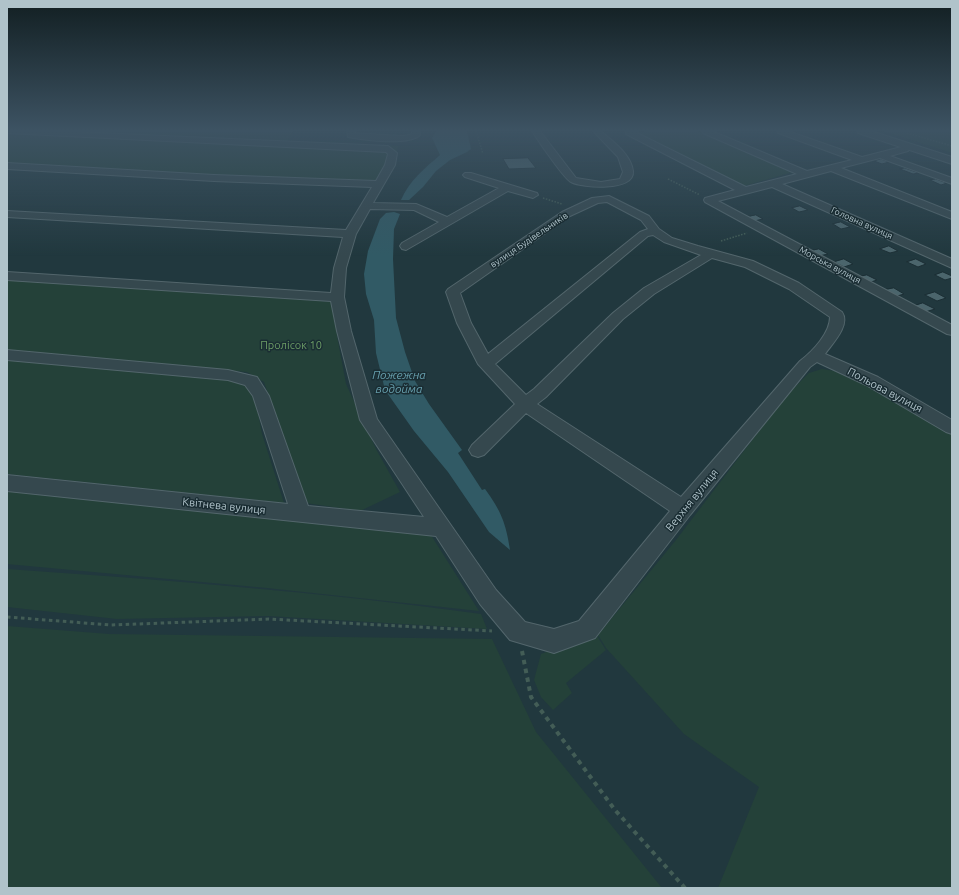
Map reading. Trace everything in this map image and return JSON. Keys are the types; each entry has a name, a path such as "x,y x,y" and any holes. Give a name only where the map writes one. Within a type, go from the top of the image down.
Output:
{"street":[{"path":"124,173 214,178 380,184"},
{"path":"386,173 350,234 340,268 337,297 344,331 369,420 488,597 518,632"},
{"path":"568,173 573,180 588,184 601,185 623,181 626,178 627,173"},
{"path":"709,173 743,190"},
{"path":"709,200 811,173"},
{"path":"844,173 952,216"},
{"path":"929,173 952,181"},
{"path":"468,175 533,195"},
{"name":"Головна вулиця","path":"772,183 952,264"},
{"path":"406,246 446,221 506,187"},
{"name":"вулиця Будівельників","path":"486,364 464,323 453,292 566,214 596,200 610,199 644,218 655,231"},
{"name":"Морська вулиця","path":"709,200 952,331"},
{"path":"367,206 416,207 446,221"},
{"path":"7,214 350,234"},
{"path":"683,509 525,404 486,364 644,234 655,231 668,240 710,254"},
{"path":"478,450 525,404 540,393 623,312 650,291 710,254"},
{"name":"Верхня вулиця","path":"518,632 554,641 587,630 683,509 805,364 816,356 837,324 838,315 794,286 749,264 710,254"},
{"path":"7,276 337,297"},
{"path":"7,355 228,375 251,381 261,396 301,514"},
{"name":"Польова вулиця","path":"816,356 872,381 952,428"},
{"name":"Квітнева вулиця","path":"7,483 442,528"}],"path":[{"path":"668,179 709,200"},
{"path":"533,195 577,209"},
{"path":"721,241 762,229"},
{"path":"7,617 112,625 269,619 518,632 531,697 615,810 685,888"}],"green space":[{"path":"127,173 388,173 383,185"},
{"path":"717,173 790,173 744,186"},
{"name":"Пролісок 10","path":"7,278 334,302 337,336 346,384 376,449 400,492 360,511 306,503 264,382 247,372 7,350"},
{"path":"7,358 227,378 249,388 256,402 262,434 284,503 7,474"},
{"path":"822,369 842,372 858,379 952,435 952,888 718,888 759,787 684,734 606,648 598,635 676,540 785,397 809,373"},
{"path":"7,489 429,532 479,611 267,588 7,564"},
{"path":"7,569 244,587 422,606 481,614 487,629 268,616 117,619 7,607"},
{"path":"7,626 109,634 492,639 536,732 662,888 7,888"},
{"path":"596,634 606,650 566,683 572,693 553,710 541,697 534,680 541,654"}],"water":[{"path":"420,173 435,173 423,187 409,200 401,200 404,193"},
{"name":"Пожежна водойма","path":"394,212 400,214 394,229 393,259 396,318 405,352 415,381 429,404 462,450 458,453 482,490 485,489 499,511 507,532 510,550 489,532 448,472 414,431 385,390 376,353 374,320 366,294 364,274 368,251 380,219 386,213"}],"building":[{"path":"936,179 947,183 941,185 930,180"},
{"path":"800,206 808,210 799,212 792,208"},
{"path":"756,215 763,219 754,221 747,217"},
{"path":"841,222 850,227 841,229 833,224"},
{"path":"889,246 898,251 890,253 880,249"},
{"path":"819,249 828,254 819,256 810,251"},
{"path":"844,259 853,264 844,267 834,262"},
{"path":"916,259 926,264 918,267 907,262"},
{"path":"943,272 952,276 952,278 945,280 935,275"},
{"path":"867,275 877,280 868,283 858,277"},
{"path":"894,288 904,294 894,297 884,290"},
{"path":"935,292 946,298 937,301 925,295"},
{"path":"923,303 935,309 925,312 914,306"}]}
